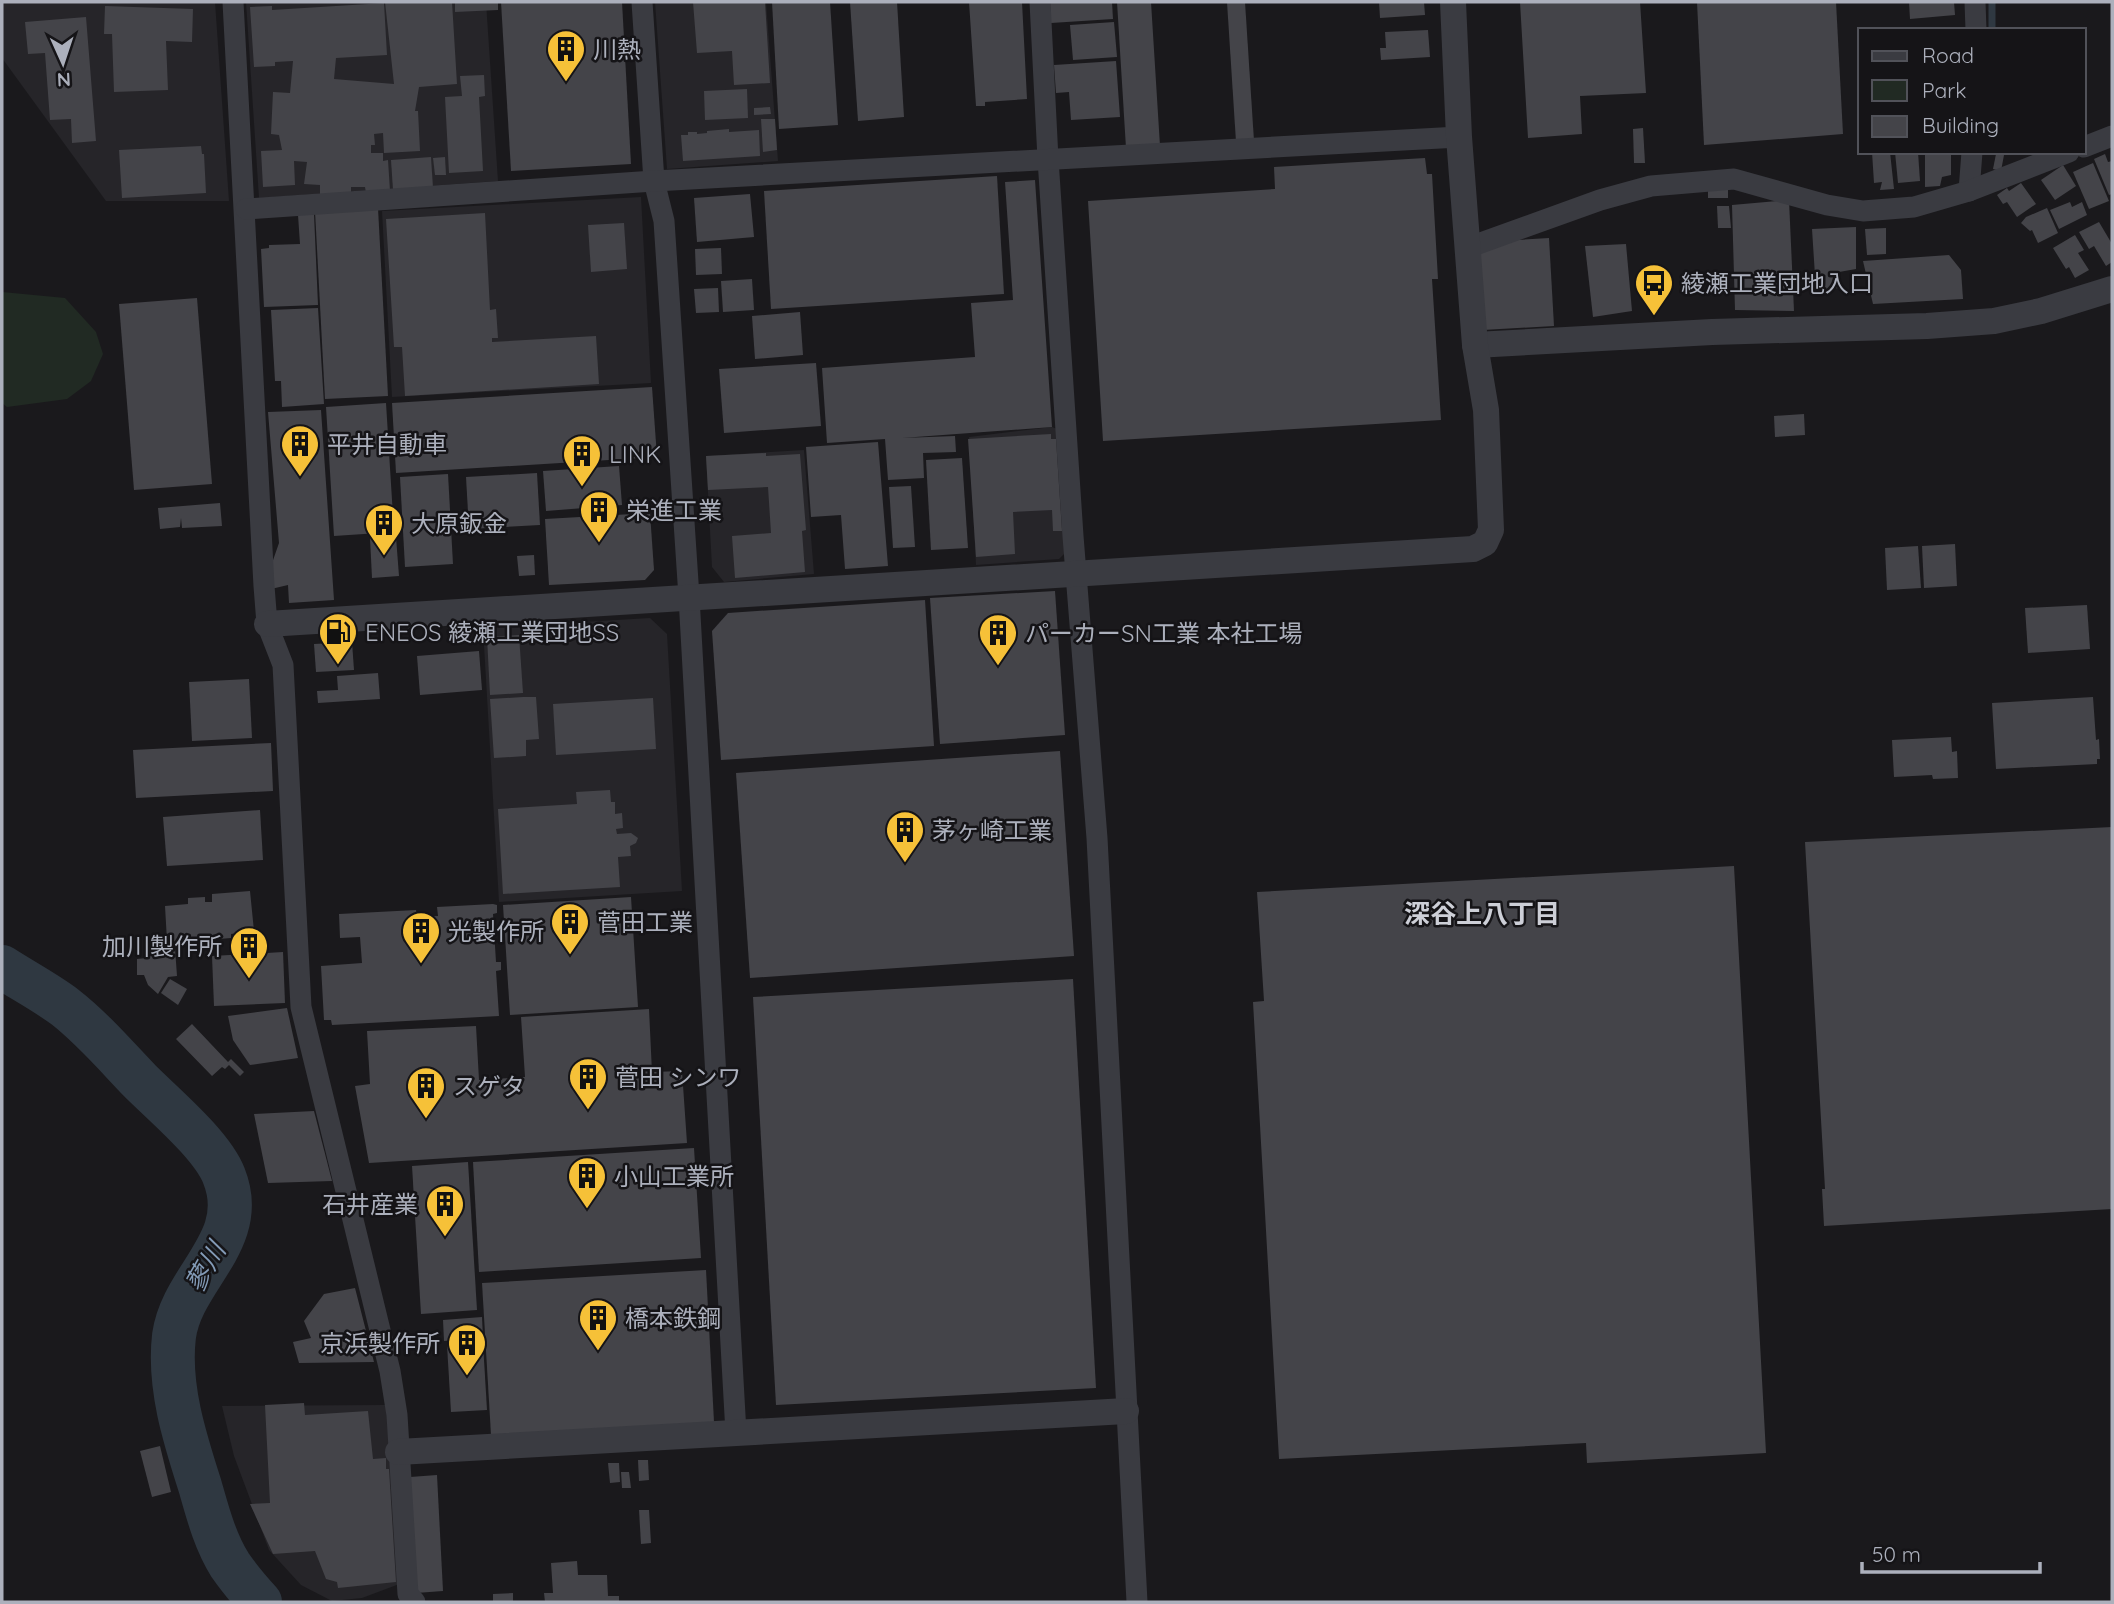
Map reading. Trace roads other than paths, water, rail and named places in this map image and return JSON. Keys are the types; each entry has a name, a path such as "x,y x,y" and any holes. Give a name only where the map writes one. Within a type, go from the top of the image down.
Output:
{"street":[{"path":"233,2 267,624 283,664 301,1007 390,1371 397,1415 408,1594 415,1602"},
{"path":"642,2 654,181 664,221 736,1433"},
{"path":"1040,2 1076,574 1097,838 1136,1602"},
{"path":"267,624 1473,549 1485,542 1491,530 1486,423 1475,345 1459,137 1453,2"},
{"path":"1975,2 1976,28"},
{"path":"2086,146 2112,136"},
{"path":"246,209 654,181 1459,137"},
{"path":"1969,191 1972,154"},
{"path":"1467,248 1600,200 1651,186 1734,180 1827,205 1863,211 1914,208 1969,191 2064,154"},
{"path":"1475,345 1994,321 2041,311 2112,289"},
{"path":"398,1452 1126,1411"}],"waterway":[{"path":"1992,2 1992,28"},
{"name":"蓼川","path":"2,967 65,1007 85,1024 209,1151 224,1176 230,1199 228,1220 222,1240 180,1315 174,1336 173,1374 184,1431 216,1537 230,1565 260,1602"}],"place":[{"name":"川熱","path":"566,83"},
{"name":"綾瀬工業団地入口","path":"1654,317"},
{"name":"平井自動車","path":"300,478"},
{"name":"LINK","path":"582,488"},
{"name":"栄進工業","path":"599,544"},
{"name":"大原鈑金","path":"384,557"},
{"name":"ENEOS 綾瀬工業団地SS","path":"338,666"},
{"name":"パーカーSN工業 本社工場","path":"998,667"},
{"name":"茅ヶ崎工業","path":"905,864"},
{"name":"菅田工業","path":"570,956"},
{"name":"光製作所","path":"421,965"},
{"name":"加川製作所","path":"249,980"},
{"name":"菅田 シンワ","path":"588,1111"},
{"name":"スゲタ","path":"426,1120"},
{"name":"小山工業所","path":"587,1210"},
{"name":"石井産業","path":"445,1238"},
{"name":"橋本鉄鋼","path":"598,1352"},
{"name":"京浜製作所","path":"467,1377"}],"district":[{"name":"深谷上八丁目","path":"1482,913"}]}
